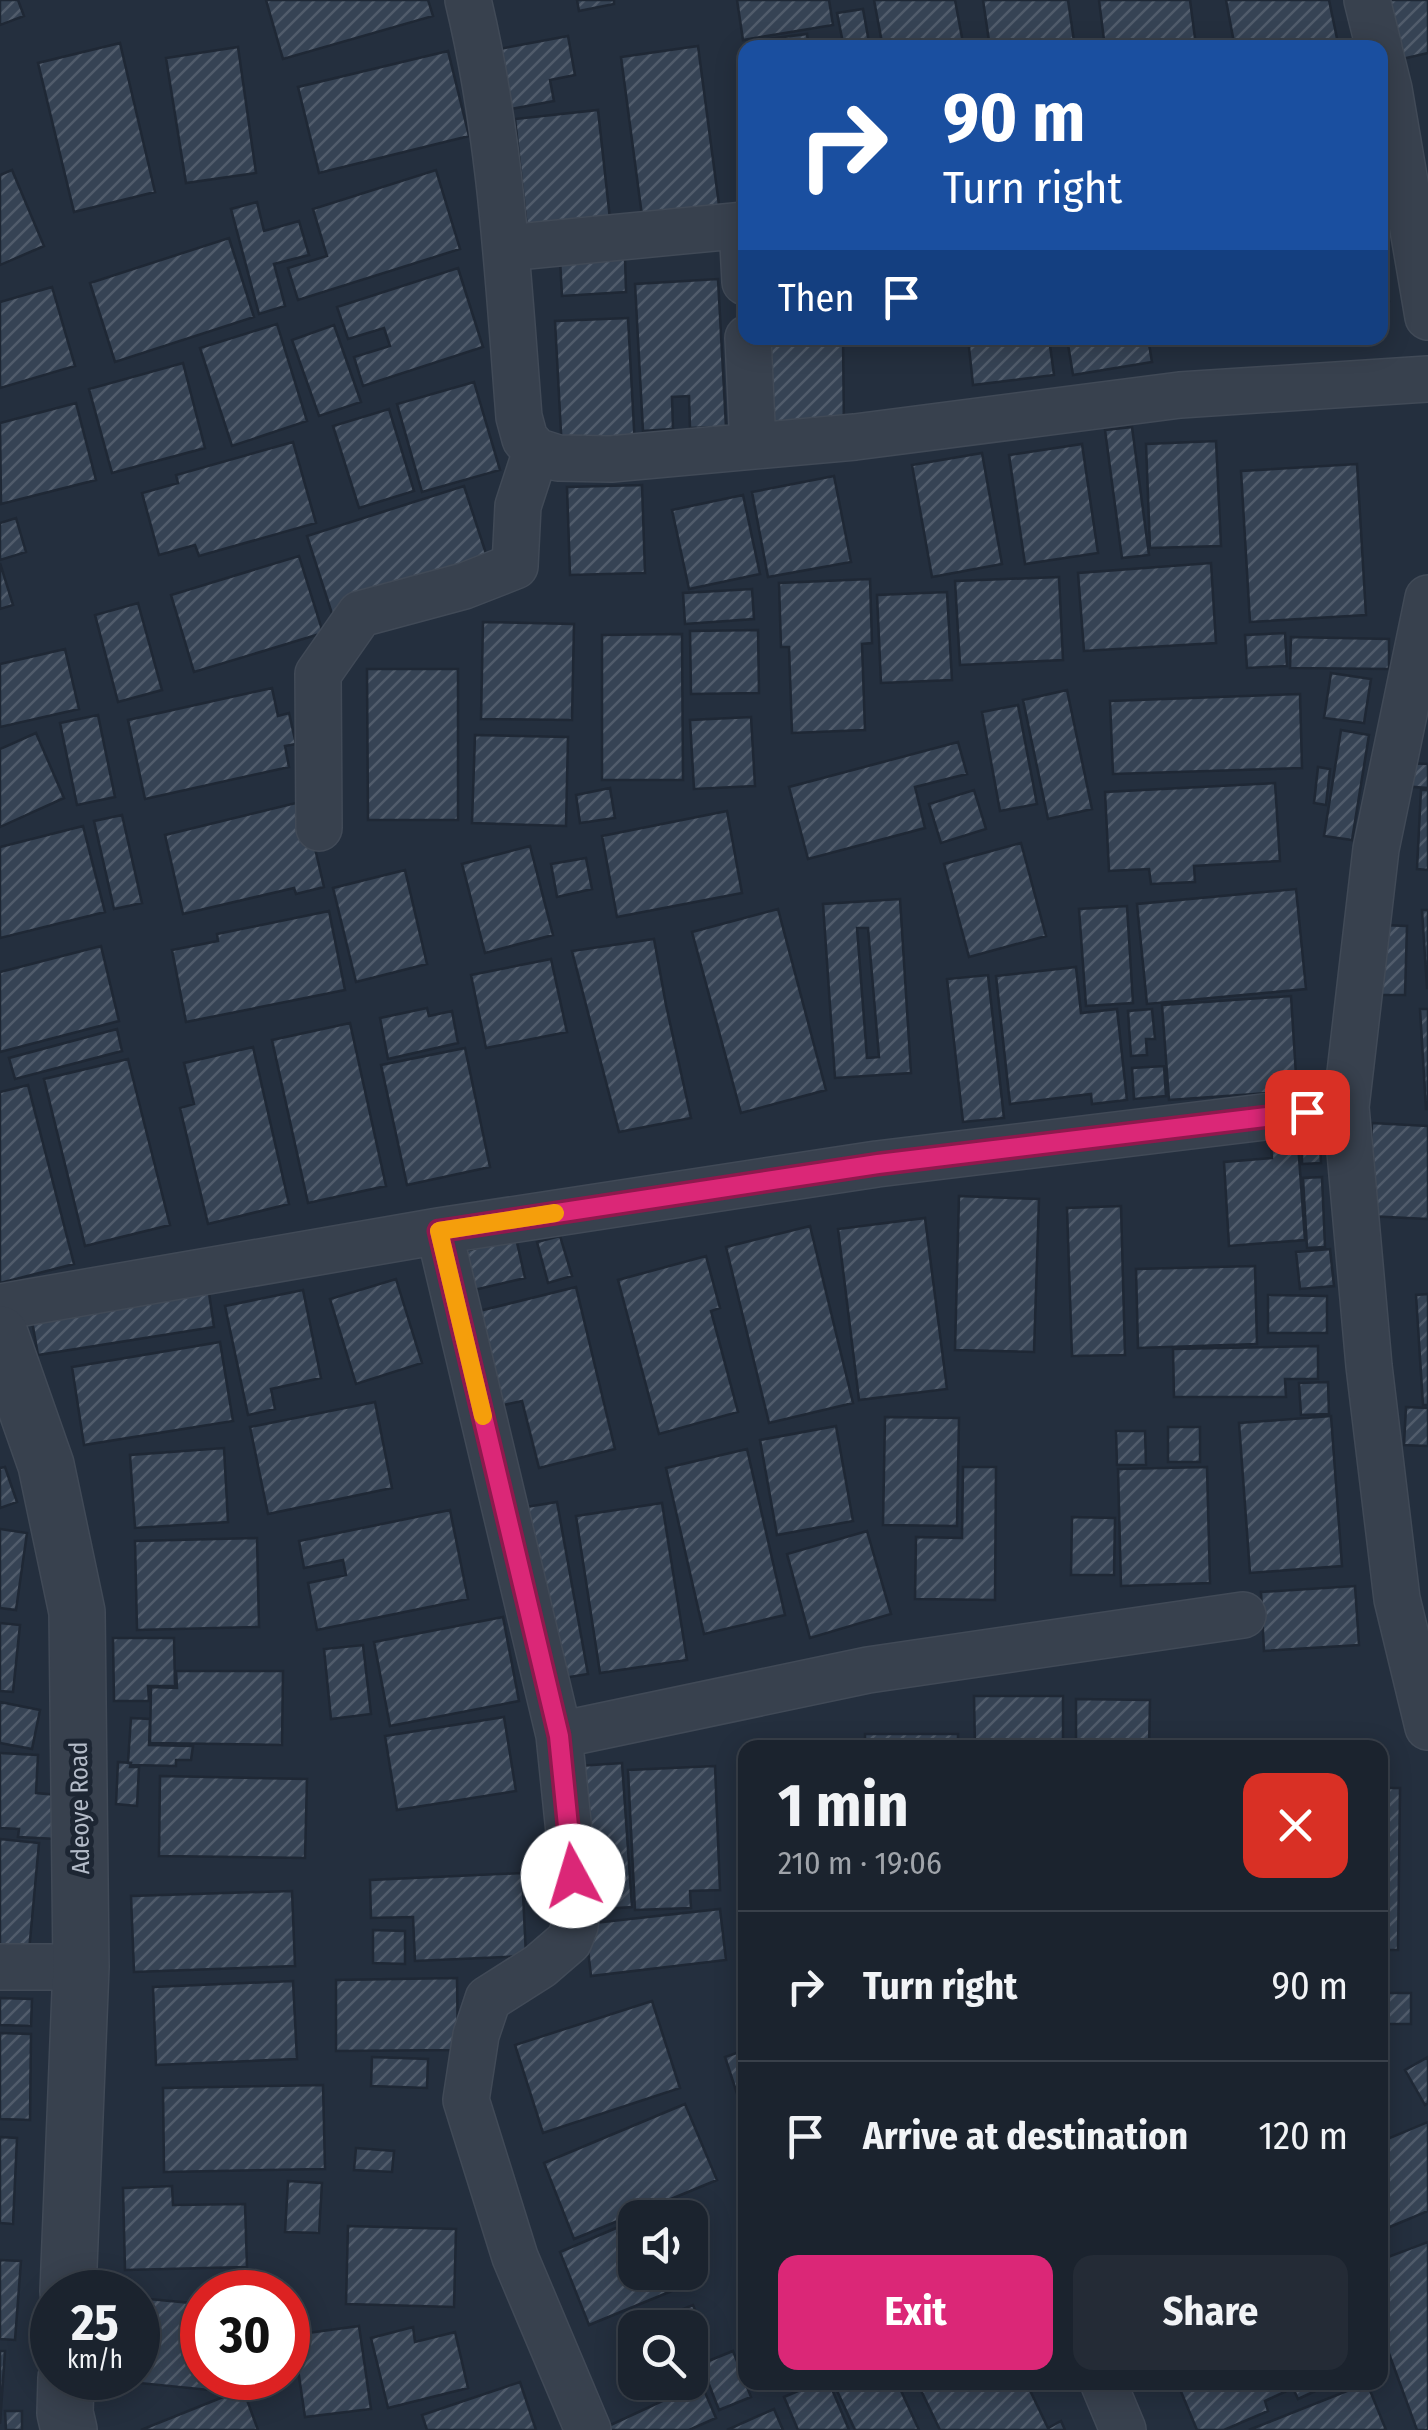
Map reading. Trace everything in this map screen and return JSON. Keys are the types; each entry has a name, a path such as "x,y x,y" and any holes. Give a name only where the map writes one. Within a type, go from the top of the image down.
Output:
{"street":[{"path":"468,0 494,138 519,417 525,439 536,451 558,458 611,459 855,436 1180,395 1428,379"},
{"path":"1367,0 1383,40"},
{"path":"1394,69 1428,317"},
{"path":"506,248 738,226"},
{"path":"748,345 753,446"},
{"path":"319,828 318,674 360,614 464,586 515,566 518,506 536,451"},
{"path":"1428,598 1376,849 1346,1107 1368,1366 1397,1600 1428,1728"},
{"path":"0,1307 439,1231 878,1164 1346,1107"},
{"path":"439,1231 559,1736 577,1910 569,1941 540,1966 488,1999 476,2036 466,2100 515,2257 588,2430"},
{"name":"Adeoye Road","path":"0,1334 46,1465 77,1612 81,1967 69,2270"},
{"path":"559,1736 868,1670 1243,1615"},
{"path":"0,1967 81,1967"},
{"path":"1106,2390 1123,2430"},
{"path":"65,2400 68,2430"}],"building":[{"path":"0,0 18,0 24,16 0,25"},
{"path":"266,0 428,0 433,16 283,59"},
{"path":"577,0 614,0 614,4 579,11"},
{"path":"737,0 829,0 833,25 743,40"},
{"path":"874,0 955,0 962,40 882,40"},
{"path":"983,0 1068,0 1074,40 989,40"},
{"path":"1099,0 1190,0 1195,40 1104,40"},
{"path":"1226,0 1329,0 1337,40 1234,40"},
{"path":"1382,0 1428,0 1428,53 1402,59"},
{"path":"863,9 869,40 842,40 837,13"},
{"path":"807,34 808,40 760,40"},
{"path":"568,36 575,75 550,80 554,101 511,109 499,49"},
{"path":"120,43 155,192 74,212 38,63"},
{"path":"698,46 719,205 642,216 621,57"},
{"path":"238,47 256,173 186,183 166,58"},
{"path":"448,51 469,136 319,173 298,87"},
{"path":"598,110 611,228 528,238 515,119"},
{"path":"12,170 44,246 0,265 0,175"},
{"path":"436,170 460,249 298,300 288,268 327,256 313,209"},
{"path":"257,202 264,231 299,221 309,255 274,264 285,306 259,314 231,209"},
{"path":"229,238 254,317 115,362 90,283"},
{"path":"625,257 626,292 562,296 560,259"},
{"path":"458,268 483,347 363,386 354,357 390,346 384,328 348,339 337,307"},
{"path":"718,279 726,427 690,428 689,396 672,397 673,429 643,431 635,284"},
{"path":"52,287 75,366 0,388 0,302"},
{"path":"628,318 635,447 562,451 555,321"},
{"path":"277,324 307,421 232,446 200,348"},
{"path":"334,325 361,402 319,416 292,340"},
{"path":"766,345 843,345 844,432 767,433"},
{"path":"969,345 1050,345 1054,375 973,385"},
{"path":"1068,345 1149,345 1152,362 1073,375"},
{"path":"183,363 205,448 112,473 89,389"},
{"path":"474,382 500,470 422,492 397,404"},
{"path":"76,403 96,480 1,504 0,423"},
{"path":"389,409 414,491 359,508 333,426"},
{"path":"1132,427 1149,555 1122,558 1105,430"},
{"path":"1216,441 1221,546 1150,548 1146,444"},
{"path":"293,442 316,523 199,556 195,545 159,555 142,493 178,483 176,475"},
{"path":"1082,444 1098,553 1025,564 1009,455"},
{"path":"982,453 1002,564 932,577 912,465"},
{"path":"1357,464 1366,615 1250,622 1241,471"},
{"path":"834,476 851,562 768,577 752,492"},
{"path":"642,485 645,573 570,575 567,487"},
{"path":"464,486 491,569 334,620 307,536"},
{"path":"743,495 760,574 689,589 672,510"},
{"path":"16,518 26,552 0,560 0,523"},
{"path":"299,556 323,633 194,672 171,595"},
{"path":"0,563 13,605 0,609"},
{"path":"1211,563 1216,643 1084,651 1078,573"},
{"path":"1059,577 1063,660 960,665 955,581"},
{"path":"870,579 872,643 862,644 865,730 792,733 789,647 781,647 779,583"},
{"path":"752,589 754,619 685,624 683,593"},
{"path":"947,592 952,680 881,683 877,595"},
{"path":"138,603 162,690 118,702 95,615"},
{"path":"483,622 574,624 572,720 481,719"},
{"path":"758,630 759,693 691,694 690,631"},
{"path":"1285,633 1287,666 1247,668 1245,635"},
{"path":"682,634 683,780 602,780 602,635"},
{"path":"1291,637 1389,639 1389,669 1290,668"},
{"path":"65,649 79,709 0,727 0,664"},
{"path":"367,669 458,669 458,820 368,820"},
{"path":"1331,673 1371,679 1364,723 1324,718"},
{"path":"272,688 278,716 289,713 296,744 285,746 289,767 145,799 128,720"},
{"path":"1067,690 1092,809 1048,819 1023,700"},
{"path":"1300,694 1302,768 1113,774 1110,701"},
{"path":"1018,705 1037,804 1000,811 982,712"},
{"path":"98,715 115,797 77,805 60,723"},
{"path":"751,717 755,786 694,789 690,720"},
{"path":"1341,730 1369,735 1352,840 1324,836"},
{"path":"36,733 64,798 0,827 0,749"},
{"path":"475,735 568,737 566,826 472,823"},
{"path":"958,742 967,774 915,787 925,828 808,859 789,787"},
{"path":"1404,763 1428,764 1428,788 1402,786"},
{"path":"1318,767 1330,769 1326,805 1314,803"},
{"path":"1275,783 1280,861 1194,866 1195,882 1151,884 1149,869 1109,871 1105,792"},
{"path":"610,788 615,818 580,823 576,795"},
{"path":"974,790 986,829 941,843 929,804"},
{"path":"1421,790 1428,790 1428,870 1417,869"},
{"path":"304,801 324,887 296,894 294,888 183,914 165,835"},
{"path":"727,811 742,893 617,917 602,836"},
{"path":"122,815 142,903 114,909 94,821"},
{"path":"83,826 105,912 0,938 0,847"},
{"path":"1021,843 1046,936 969,957 944,864"},
{"path":"530,846 553,935 485,953 462,864"},
{"path":"586,858 592,889 557,897 551,864"},
{"path":"405,870 427,964 356,982 333,888"},
{"path":"1296,889 1306,989 1147,1004 1137,904"},
{"path":"900,899 911,1073 835,1078 823,904","holes":["857,928 868,928 879,1057 867,1058"]},
{"path":"1127,906 1133,1003 1086,1006 1079,909"},
{"path":"778,909 826,1090 741,1113 692,932"},
{"path":"1422,910 1428,910 1428,988 1427,988"},
{"path":"329,911 345,990 186,1022 172,950 218,941 217,934"},
{"path":"1382,925 1407,926 1405,995 1380,995"},
{"path":"654,939 691,1118 619,1132 572,951"},
{"path":"101,946 119,1021 0,1052 0,972"},
{"path":"551,959 567,1032 486,1048 471,975"},
{"path":"1076,967 1081,1013 1117,1009 1127,1100 1092,1104 1091,1094 1010,1104 996,976"},
{"path":"988,975 1004,1118 963,1122 947,979"},
{"path":"1291,996 1297,1091 1169,1100 1162,1005"},
{"path":"427,1008 429,1016 452,1011 458,1043 388,1059 380,1018"},
{"path":"1152,1009 1155,1039 1146,1039 1147,1055 1131,1056 1128,1011"},
{"path":"1420,1009 1428,1009 1428,1109 1426,1109"},
{"path":"350,1023 386,1186 308,1203 272,1040"},
{"path":"117,1029 122,1051 15,1079 9,1058"},
{"path":"253,1047 289,1204 208,1224 180,1108 194,1104 184,1063"},
{"path":"465,1048 490,1167 407,1185 381,1065"},
{"path":"128,1059 170,1225 85,1246 44,1079"},
{"path":"1164,1066 1166,1096 1134,1099 1132,1068"},
{"path":"28,1085 74,1264 0,1283 0,1092"},
{"path":"1372,1123 1428,1126 1428,1219 1367,1216"},
{"path":"1320,1141 1321,1163 1302,1164 1302,1143"},
{"path":"1298,1143 1305,1240 1229,1246 1224,1162 1272,1158 1271,1145"},
{"path":"1322,1177 1325,1247 1307,1248 1303,1178"},
{"path":"959,1196 1039,1199 1034,1352 955,1350"},
{"path":"1121,1206 1125,1355 1072,1356 1067,1208"},
{"path":"925,1218 947,1389 859,1400 838,1229"},
{"path":"810,1226 853,1403 769,1423 726,1247"},
{"path":"560,1236 572,1276 548,1283 537,1242"},
{"path":"516,1238 525,1278 474,1290 465,1251"},
{"path":"1330,1249 1334,1286 1300,1289 1296,1252"},
{"path":"706,1256 720,1308 711,1311 738,1412 659,1434 618,1280"},
{"path":"1255,1266 1257,1344 1138,1348 1136,1269"},
{"path":"396,1279 422,1363 356,1384 330,1299"},
{"path":"576,1287 615,1449 539,1468 522,1401 490,1408 467,1314"},
{"path":"303,1290 321,1378 271,1389 275,1409 248,1415 225,1306"},
{"path":"209,1293 214,1327 38,1355 32,1321"},
{"path":"1428,1294 1428,1405 1423,1405 1416,1295"},
{"path":"1268,1295 1327,1296 1327,1333 1268,1333"},
{"path":"220,1342 233,1421 84,1445 72,1367"},
{"path":"1318,1346 1318,1379 1285,1379 1286,1397 1174,1397 1173,1349"},
{"path":"1328,1382 1329,1414 1301,1415 1299,1383"},
{"path":"375,1402 392,1488 268,1514 250,1427"},
{"path":"1406,1407 1428,1408 1428,1446 1404,1445"},
{"path":"1331,1416 1342,1566 1250,1573 1239,1423"},
{"path":"885,1417 959,1418 957,1526 883,1525"},
{"path":"836,1426 853,1521 777,1535 760,1440"},
{"path":"1168,1427 1200,1427 1200,1462 1168,1462"},
{"path":"1116,1431 1145,1431 1146,1465 1117,1465"},
{"path":"224,1448 228,1522 135,1528 130,1455"},
{"path":"747,1449 785,1615 704,1634 666,1468"},
{"path":"5,1467 17,1502 0,1508 0,1468"},
{"path":"963,1467 996,1467 995,1600 915,1599 916,1537 962,1538"},
{"path":"1207,1467 1210,1583 1121,1586 1118,1469"},
{"path":"557,1502 588,1674 557,1679 526,1507"},
{"path":"662,1503 687,1660 600,1673 576,1516"},
{"path":"450,1510 468,1599 317,1630 308,1583 346,1575 343,1560 304,1568 299,1541"},
{"path":"1072,1517 1115,1518 1114,1575 1071,1575"},
{"path":"0,1529 27,1533 16,1610 0,1608"},
{"path":"867,1531 891,1614 810,1638 787,1554"},
{"path":"257,1538 259,1627 137,1630 135,1541"},
{"path":"1355,1586 1359,1645 1264,1651 1261,1592"},
{"path":"503,1617 519,1701 390,1726 374,1642"},
{"path":"0,1623 20,1625 13,1692 0,1691"},
{"path":"113,1638 174,1638 175,1686 148,1686 149,1701 114,1701"},
{"path":"363,1645 371,1714 331,1719 324,1649"},
{"path":"176,1671 283,1671 282,1745 150,1743 151,1687 177,1688"},
{"path":"974,1696 1063,1696 1063,1740 975,1740"},
{"path":"1076,1699 1150,1700 1149,1740 1076,1740"},
{"path":"0,1702 40,1710 32,1749 0,1743"},
{"path":"504,1717 516,1791 397,1810 385,1736"},
{"path":"131,1718 150,1719 149,1745 193,1746 191,1760 176,1760 176,1766 131,1765"},
{"path":"865,1734 958,1734 958,1740 865,1740"},
{"path":"0,1753 38,1755 36,1793 59,1795 57,1839 18,1837 19,1829 0,1828"},
{"path":"118,1762 139,1767 137,1806 116,1804"},
{"path":"622,1763 632,1907 589,1910 578,1766"},
{"path":"715,1766 720,1890 690,1891 691,1908 635,1910 628,1770"},
{"path":"160,1776 307,1779 305,1858 159,1856"},
{"path":"1388,1788 1400,1788 1398,1950 1388,1950"},
{"path":"0,1839 39,1843 28,1962 0,1959"},
{"path":"522,1873 526,1956 415,1961 413,1917 371,1918 370,1880"},
{"path":"292,1891 295,1966 134,1972 131,1896"},
{"path":"720,1909 726,1960 591,1976 585,1924"},
{"path":"373,1930 405,1931 405,1964 373,1963"},
{"path":"457,1978 458,2050 336,2051 336,1980"},
{"path":"293,1981 297,2059 156,2065 153,1987"},
{"path":"1388,1993 1411,1993 1411,2024 1388,2024"},
{"path":"0,1998 32,1999 31,2026 0,2025"},
{"path":"652,2001 680,2088 543,2133 515,2045"},
{"path":"0,2033 31,2034 30,2120 0,2119"},
{"path":"738,2052 738,2097 725,2057"},
{"path":"372,2057 428,2059 427,2088 371,2086"},
{"path":"1428,2057 1428,2103 1425,2105 1405,2070"},
{"path":"323,2085 325,2169 164,2172 163,2088"},
{"path":"685,2104 717,2180 669,2200 618,2200 618,2221 574,2239 544,2163"},
{"path":"1428,2122 1428,2211 1388,2228 1388,2139"},
{"path":"0,2137 17,2138 13,2224 0,2223"},
{"path":"356,2148 394,2151 392,2172 354,2170"},
{"path":"288,2181 322,2183 319,2233 285,2232"},
{"path":"172,2186 173,2205 245,2204 247,2267 125,2270 123,2188"},
{"path":"348,2226 456,2229 454,2307 346,2304"},
{"path":"618,2227 618,2290 674,2290 589,2325 560,2252"},
{"path":"1428,2242 1428,2430 1417,2430 1388,2351 1388,2257"},
{"path":"0,2260 21,2261 15,2340 0,2339"},
{"path":"160,2300 180,2302 180,2387 160,2385"},
{"path":"359,2326 371,2409 305,2417 303,2400 310,2400 310,2333"},
{"path":"413,2327 415,2342 455,2332 468,2388 388,2408 371,2338"},
{"path":"0,2351 5,2351 0,2424"},
{"path":"733,2351 738,2364 738,2390 748,2390 751,2397 719,2410 708,2382 708,2361"},
{"path":"520,2382 536,2430 427,2430 422,2415"},
{"path":"800,2390 832,2390 849,2430 798,2430 784,2397"},
{"path":"837,2390 901,2390 919,2430 855,2430"},
{"path":"921,2390 1030,2390 1048,2428 1061,2421 1065,2430 940,2430"},
{"path":"1180,2390 1289,2390 1265,2401 1268,2411 1224,2430 1197,2430"},
{"path":"1294,2390 1318,2390 1298,2399"},
{"path":"1349,2390 1370,2390 1386,2430 1249,2430"},
{"path":"708,2399 716,2418 689,2430 600,2430 664,2400"},
{"path":"216,2400 247,2400 258,2430 141,2430"},
{"path":"774,2409 783,2430 727,2430"},
{"path":"5,2411 22,2411 22,2430 6,2430"}],"slow traffic":[{"path":"483,1416 439,1231 555,1213"}],"route":[{"path":"573,1876 559,1736 439,1231 878,1164 1307,1112"}]}
